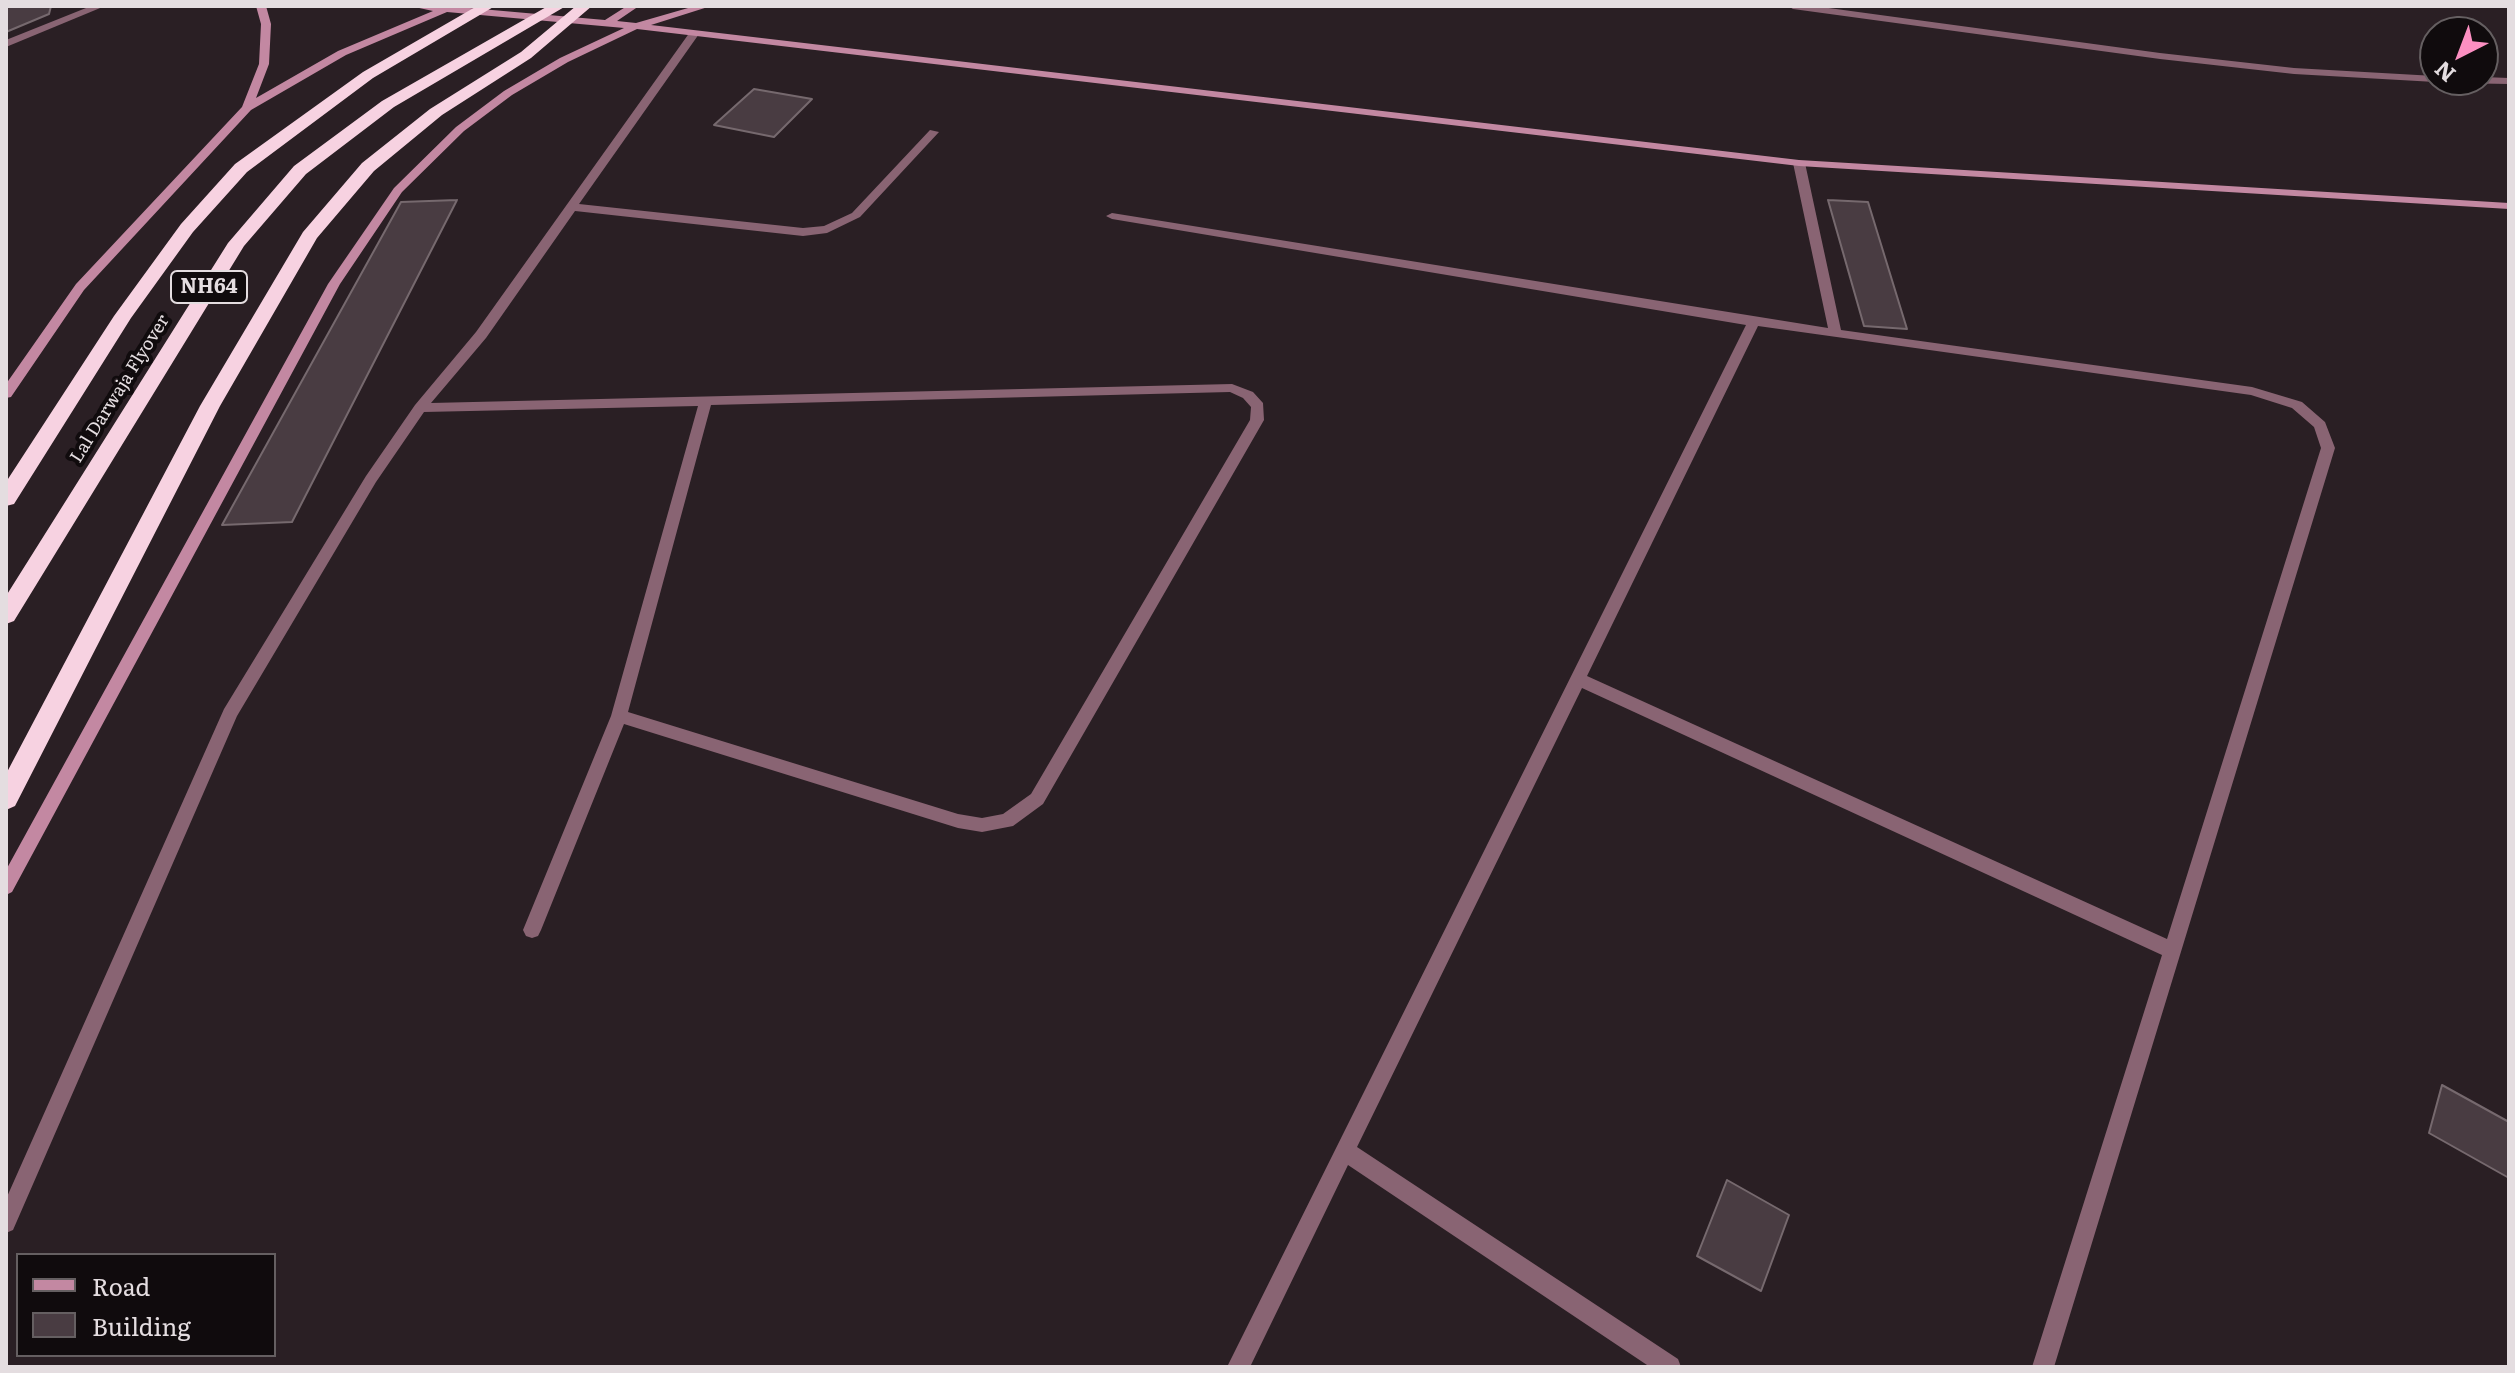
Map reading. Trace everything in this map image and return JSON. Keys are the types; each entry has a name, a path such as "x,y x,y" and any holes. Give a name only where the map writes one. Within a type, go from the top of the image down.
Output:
{"highway":[{"name":"Lal Darwaja Flyover","path":"6,499 123,316 187,228 241,168 368,75 488,6"},
{"name":"Lal Darwaja Flyover","path":"6,615 237,243 300,170 388,104 559,6"},
{"path":"6,799 210,406 309,236 368,167 436,112 526,55 585,6"}],"street":[{"path":"6,44 100,6"},
{"path":"247,108 264,64 266,24 261,6"},
{"path":"415,6 636,26 1799,163 2509,206"},
{"path":"608,23 634,6"},
{"path":"6,887 334,284 398,190 460,129 508,93 564,60 636,26 706,6"},
{"path":"1793,6 2160,56 2294,71 2419,78"},
{"path":"6,394 80,287 247,108 342,53 446,9"},
{"path":"6,1223 230,714 371,479 420,408 481,335 694,34"},
{"path":"573,207 803,232 827,229 856,215 934,132"},
{"path":"1799,163 1835,332"},
{"path":"1112,216 1754,322 2252,391 2297,405 2320,425 2328,448 2043,1367"},
{"path":"1238,1367 1754,322"},
{"path":"420,408 1232,388 1248,395 1258,406 1257,420 1037,799 1007,821 982,825 958,821 619,716"},
{"path":"532,930 619,716 706,399"},
{"path":"1578,679 2171,950"},
{"path":"1345,1151 1670,1367"}],"building":[{"path":"6,6 51,6 49,14 6,32"},
{"path":"754,89 812,99 774,137 714,125"},
{"path":"457,200 292,522 222,525 401,202"},
{"path":"1828,200 1868,202 1907,329 1864,326"},
{"path":"2442,1085 2509,1122 2509,1178 2429,1133"},
{"path":"1727,1180 1789,1215 1761,1291 1697,1256"}]}
